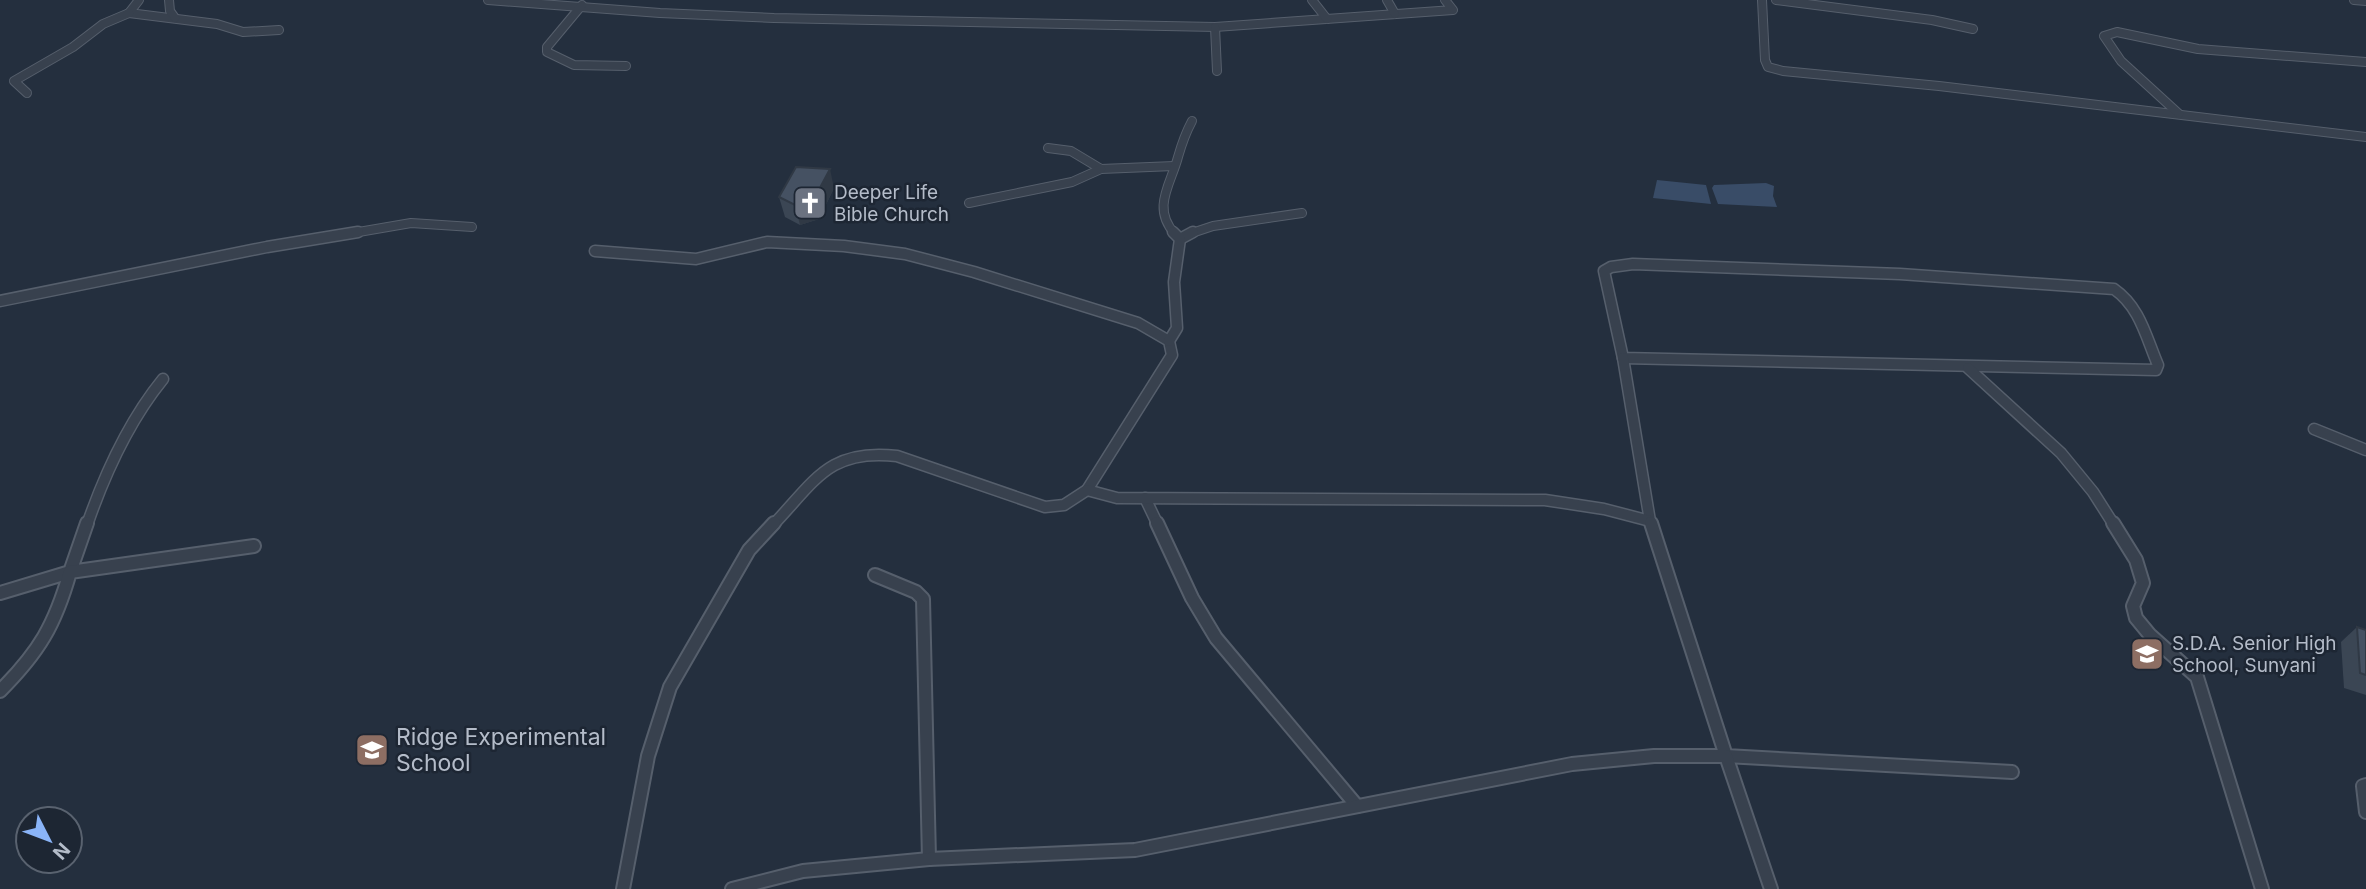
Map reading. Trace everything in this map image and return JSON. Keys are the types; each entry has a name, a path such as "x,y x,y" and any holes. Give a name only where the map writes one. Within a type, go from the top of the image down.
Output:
{"street":[{"path":"129,13 139,0"},
{"path":"169,0 170,11 175,18"},
{"path":"488,0 660,13 774,18 1214,27 1453,10 1445,0"},
{"path":"590,0 579,6 547,47 547,52 553,58 572,65 626,66"},
{"path":"1312,0 1327,19"},
{"path":"1387,0 1395,14"},
{"path":"1762,0 1768,67 1783,71 2366,137"},
{"path":"1776,0 1931,20 1973,29"},
{"path":"2354,0 2366,1"},
{"path":"26,93 14,82 73,47 103,24 129,13 217,24 243,32 279,30"},
{"path":"1214,27 1217,71"},
{"path":"2179,114 2121,61 2104,36 2118,33 2198,49 2366,62"},
{"path":"1180,239 1166,224 1164,191 1180,142 1192,121"},
{"path":"1048,148 1071,151 1101,169"},
{"path":"969,204 985,198 1070,181 1092,175 1101,169 1174,166"},
{"path":"623,889 648,756 670,687 749,550 826,469 847,457 873,453 897,456 1037,506 1055,509 1068,505 1087,490 1172,355 1170,341 1177,328 1174,282 1180,239 1194,230 1214,224 1246,221 1273,213 1302,213"},
{"path":"0,301 267,247 411,223 472,227"},
{"path":"595,251 696,259 767,242 844,246 905,254 974,272 1138,323 1170,341"},
{"path":"1623,358 1968,368 2155,370 2158,365 2134,309 2122,293 2114,289 1900,274 1633,264 1611,267 1604,271 1623,358 1650,521 1771,889"},
{"path":"1968,368 2061,453 2093,492 2136,560 2143,583 2134,600 2133,611 2142,628 2185,662 2197,677 2262,889"},
{"path":"0,691 33,659 54,629 100,484 145,401 163,379"},
{"path":"2314,429 2366,450"},
{"path":"1087,490 1117,498 1545,500 1604,509 1650,521"},
{"path":"1144,498 1192,598 1216,638 1357,806"},
{"path":"0,593 70,572 254,546"},
{"path":"875,575 916,592 923,599 929,859"},
{"path":"732,889 803,871 929,859 1135,849 1572,764 1654,757 1726,756 2012,772"},
{"path":"2366,785 2363,786 2366,812"}],"water":[{"path":"1657,180 1706,185 1711,204 1653,198"},
{"path":"1766,183 1774,186 1773,196 1777,207 1718,204 1712,188 1714,185"}],"building":[{"path":"796,167 830,169 814,199 795,205 779,197"},
{"path":"2357,627 2366,630 2366,675 2360,673"}],"place":[{"name":"Deeper Life Bible Church","path":"810,203"},
{"name":"S.D.A. Senior High School, Sunyani","path":"2147,654"},
{"name":"Ridge Experimental School","path":"372,750"}]}
